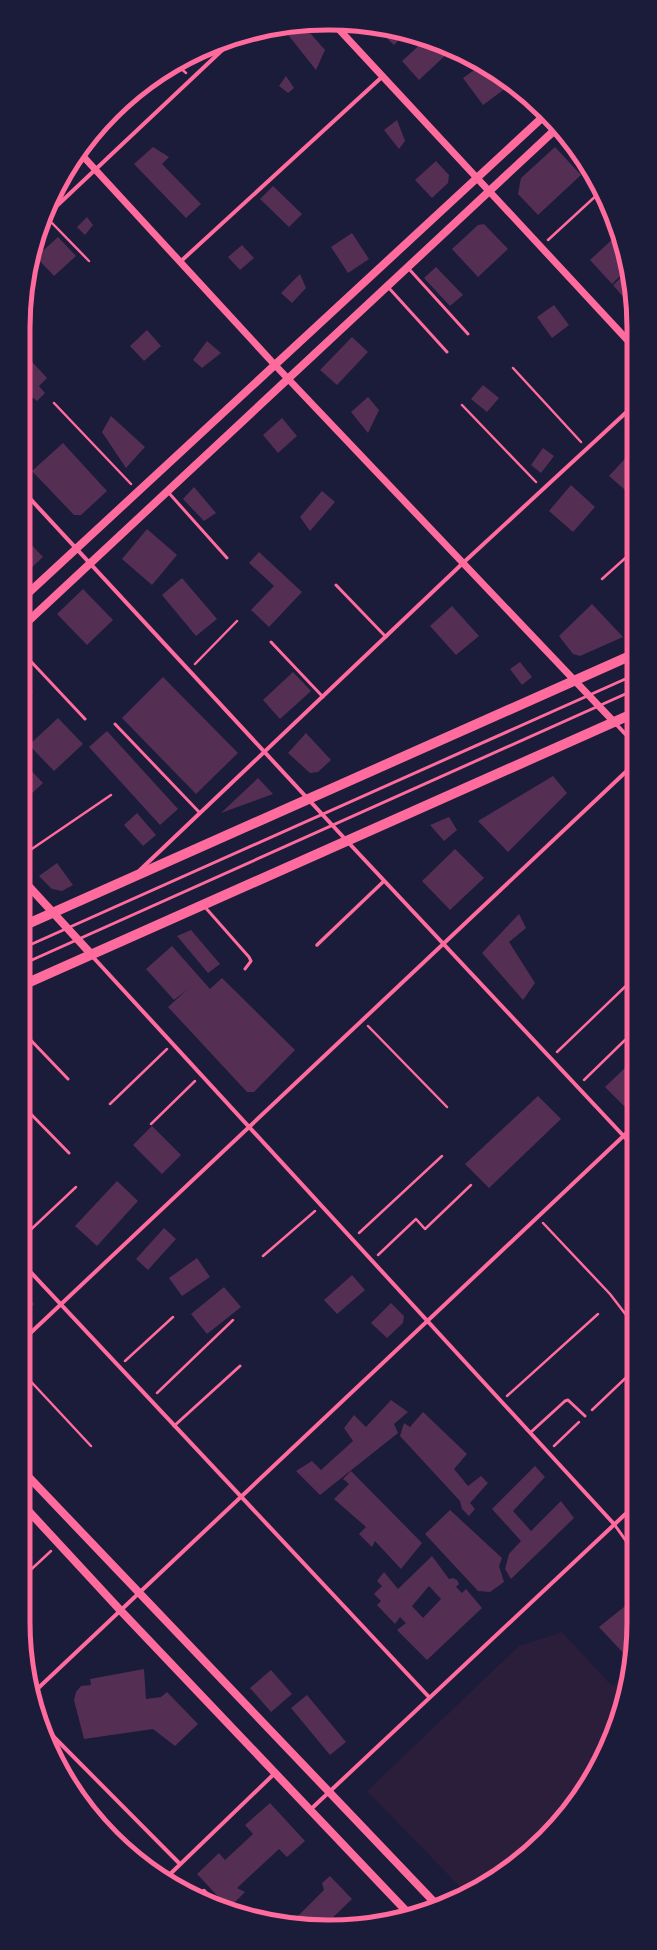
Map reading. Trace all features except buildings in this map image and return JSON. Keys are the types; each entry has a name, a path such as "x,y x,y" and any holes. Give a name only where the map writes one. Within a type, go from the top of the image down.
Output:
{"main road":[{"path":"30,591 274,364 541,118"},
{"path":"30,620 553,132"},
{"path":"30,923 627,657"},
{"path":"30,983 346,840 627,717"},
{"path":"30,887 92,956"},
{"path":"30,1478 433,1901"},
{"path":"30,1513 121,1611 405,1910"}],"street":[{"path":"340,31 627,340"},
{"path":"56,208 223,50"},
{"path":"180,262 383,76"},
{"path":"84,158 288,379 627,736"},
{"path":"135,875 463,563 627,412"},
{"path":"30,499 384,881 627,1140"},
{"path":"30,1334 627,771"},
{"path":"317,945 384,881"},
{"path":"92,956 532,1432 614,1524"},
{"path":"38,1688 140,1594 627,1132"},
{"path":"30,1272 429,1697"},
{"path":"310,1810 627,1512"},
{"path":"53,1736 180,1864"},
{"path":"170,1874 275,1773"}],"lane":[{"path":"408,267 468,334"},
{"path":"387,286 447,352"},
{"path":"167,492 227,558"},
{"path":"336,585 386,637"},
{"path":"271,642 323,697"},
{"path":"30,660 85,719"},
{"path":"30,945 627,678"},
{"path":"30,961 600,706 627,692"},
{"path":"115,724 200,813"},
{"path":"203,906 249,957 251,961 246,969"},
{"path":"30,1039 68,1079"},
{"path":"30,1113 69,1153"},
{"path":"174,1426 240,1366"},
{"path":"532,1432 565,1401 568,1400 585,1416"},
{"path":"614,1524 627,1542"}],"path":[{"path":"540,246 596,196"},
{"path":"50,221 89,261"},
{"path":"513,368 587,448"},
{"path":"54,403 138,491"},
{"path":"462,405 543,489"},
{"path":"602,578 627,556"},
{"path":"189,670 237,621"},
{"path":"30,850 110,795"},
{"path":"551,1058 627,985"},
{"path":"362,1020 447,1107"},
{"path":"577,1086 625,1040 627,1042"},
{"path":"110,1104 173,1044"},
{"path":"151,1124 202,1075"},
{"path":"352,1238 442,1156"},
{"path":"372,1260 416,1219 425,1229 471,1185"},
{"path":"30,1231 76,1188"},
{"path":"263,1256 322,1205"},
{"path":"537,1217 610,1294 627,1316"},
{"path":"502,1401 598,1314"},
{"path":"119,1367 173,1317"},
{"path":"150,1400 233,1320"},
{"path":"549,1451 627,1377"},
{"path":"30,1381 91,1446"},
{"path":"30,1571 59,1544"}],"shaded area":[{"path":"562,1632 612,1686 621,1679 617,1699 604,1736 587,1771 577,1787 553,1818 540,1833 510,1858 494,1870 462,1889 367,1791 519,1646"}]}
